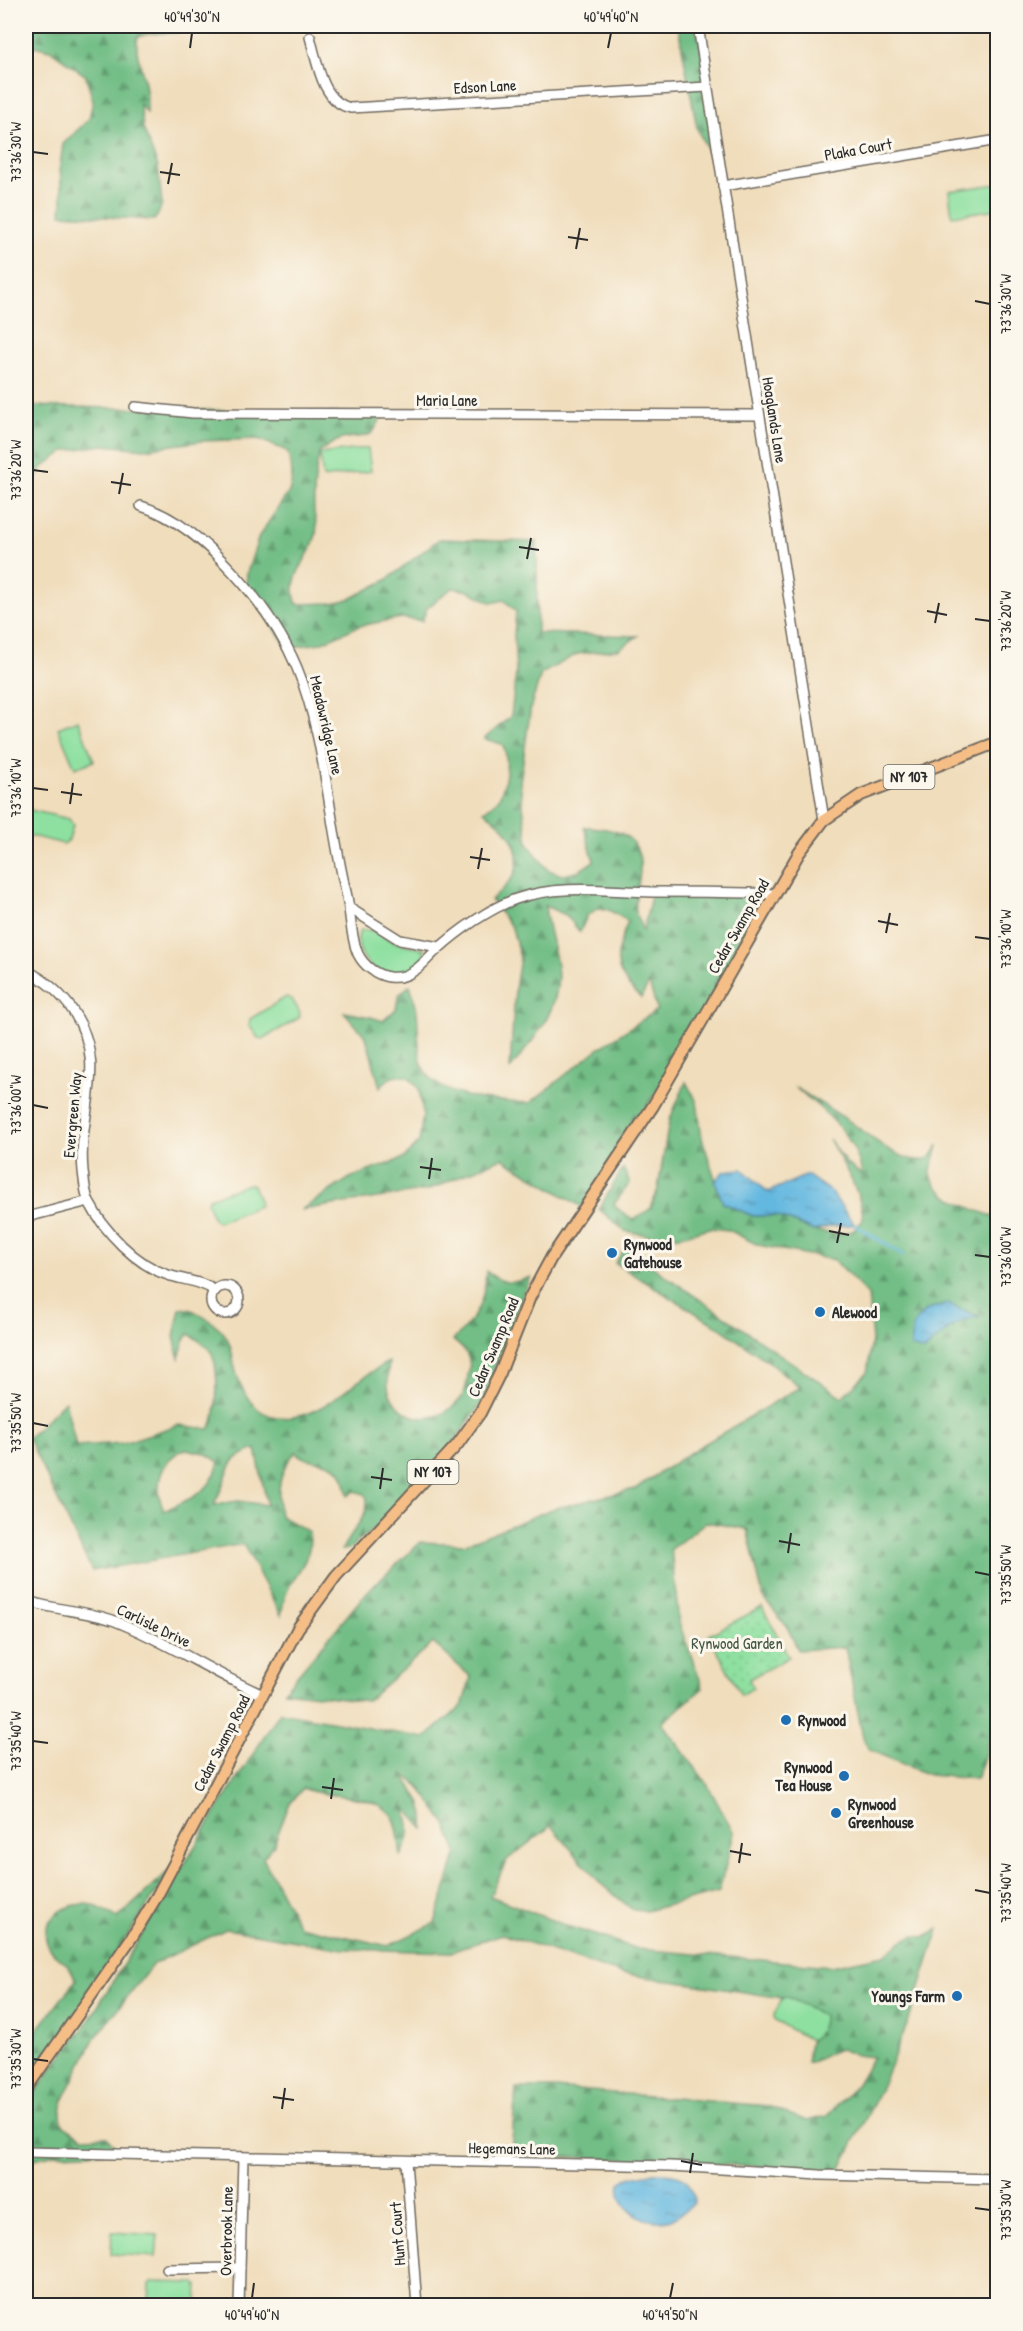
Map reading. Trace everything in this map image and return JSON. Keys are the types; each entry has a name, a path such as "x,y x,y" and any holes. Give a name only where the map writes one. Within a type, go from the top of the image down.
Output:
{"main road":[{"name":"Cedar Swamp Road","path":"26,2089 144,1917 195,1826 298,1628 322,1594 457,1445 480,1413 500,1373 530,1297 551,1258 653,1106 799,853 824,820 861,795 998,742"}],"street":[{"name":"Hoaglands Lane","path":"698,26 824,820"},
{"name":"Edson Lane","path":"310,37 328,93 337,102 351,108 707,87"},
{"name":"Plaka Court","path":"723,186 998,140"},
{"name":"Maria Lane","path":"135,407 203,414 759,415"},
{"name":"Meadowridge Lane","path":"141,506 167,516 219,557 246,586 284,640 310,704 358,953 363,962 378,973 389,977 412,972 439,947 494,909 543,891 774,894"},
{"path":"351,909 400,940 439,947"},
{"name":"Evergreen Way","path":"26,970 41,978 66,1001 86,1034 90,1049 91,1075 82,1149 89,1201 113,1236 135,1257 164,1274 204,1285 215,1291"},
{"path":"26,1216 89,1201"},
{"name":"Carlisle Drive","path":"26,1600 40,1606 84,1612 114,1621 263,1695"},
{"name":"Hegemans Lane","path":"26,2152 671,2166 820,2175 998,2179"},
{"name":"Overbrook Lane","path":"239,2306 243,2158"},
{"name":"Hunt Court","path":"406,2161 417,2306"},
{"path":"167,2269 240,2268"}],"green space":[{"path":"26,26 285,26 147,34 138,37 137,52 147,96 147,113 140,104 143,128 158,167 162,204 154,220 61,214 60,166 63,144 89,119 93,101 86,76 50,50 26,44"},
{"path":"678,26 697,26 723,184 697,128"},
{"path":"997,184 997,209 952,216 949,191"},
{"path":"26,406 382,414 375,429 367,436 339,440 320,451 314,489 317,531 296,576 294,594 297,604 333,603 350,599 388,579 439,539 537,542 537,633 638,636 619,649 577,654 541,674 531,706 520,782 528,844 548,870 563,875 577,872 594,861 584,827 616,831 632,841 640,858 636,908 643,931 652,892 774,894 758,925 585,1209 502,1158 428,1190 301,1210 350,1178 404,1158 419,1142 423,1115 419,1089 409,1077 400,1076 389,1079 380,1087 366,1037 344,1012 383,1021 396,1009 399,995 410,985 417,1009 421,1062 431,1078 442,1087 470,1097 530,1103 598,1049 657,1010 649,983 641,998 624,980 620,971 618,954 628,921 609,910 598,908 587,916 580,932 566,915 545,906 557,966 556,995 545,1022 510,1069 515,989 520,958 512,928 491,900 512,878 516,870 517,852 510,836 484,811 499,798 504,786 506,756 502,744 484,739 511,716 516,673 514,635 516,611 504,600 492,603 469,591 452,588 427,608 422,621 401,618 359,626 320,643 288,648 246,586 247,573 259,536 289,492 292,472 287,451 258,439 202,441 145,449 103,445 65,451 40,469 28,493 26,511"},
{"path":"368,448 371,471 323,478 320,454"},
{"path":"78,720 94,761 75,768 58,728"},
{"path":"30,810 69,819 73,825 69,840 64,844 26,835 26,813"},
{"path":"361,930 371,930 394,942 424,949 425,956 411,969 402,972 384,972 376,969 368,963 360,951 358,936"},
{"path":"286,997 292,999 300,1013 299,1018 263,1039 258,1038 249,1025 250,1019"},
{"path":"686,1082 697,1102 702,1138 723,1203 753,1216 778,1216 814,1231 838,1234 853,1231 863,1220 860,1201 829,1139 846,1163 862,1175 859,1161 846,1136 837,1125 794,1087 899,1155 921,1160 931,1156 938,1145 931,1172 933,1181 939,1189 968,1207 997,1218 998,1447 993,1454 998,1463 998,1703 984,1758 976,1779 929,1775 869,1750 863,1738 845,1647 798,1650 787,1627 763,1597 747,1529 706,1522 671,1549 679,1623 703,1688 662,1723 707,1784 734,1833 719,1892 646,1911 633,1910 601,1884 551,1826 507,1860 490,1896 567,1926 638,1949 831,1966 884,1955 914,1935 924,1937 939,1929 909,2020 880,2090 840,2170 511,2154 516,2088 555,2088 768,2106 807,2121 827,2116 857,2084 873,2057 856,2055 840,2049 807,2063 810,2040 820,2030 823,2015 788,1997 782,1998 619,1973 502,1934 451,1952 343,1949 226,1929 153,1964 93,2041 63,2101 62,2124 83,2137 107,2136 116,2149 112,2152 55,2154 26,2161 26,2153 35,2148 26,2143 26,2106 89,2021 214,1815 280,1712 425,1738 462,1706 471,1677 433,1643 367,1701 284,1691 367,1592 421,1542 465,1544 552,1509 635,1489 694,1450 800,1387 720,1328 615,1263 625,1248 842,1397 867,1373 872,1340 868,1295 834,1260 758,1245 729,1230 710,1228 680,1236 657,1237 625,1231 599,1209 623,1168 630,1183 614,1204 634,1220 651,1208 658,1189 669,1121","holes":["403,1774 419,1786 446,1824 457,1853 435,1923 388,1946 299,1926 263,1858 273,1846 289,1805 303,1788 314,1792 366,1800 387,1810 396,1823 401,1856 409,1832 404,1807 424,1829 422,1806"]},
{"path":"249,1184 253,1185 259,1206 218,1222 214,1220 207,1202 209,1198"},
{"path":"486,1271 497,1279 507,1282 531,1277 514,1315 482,1402 457,1438 384,1520 360,1540 362,1530 353,1546 342,1550 363,1516 367,1501 365,1494 354,1491 348,1496 341,1472 331,1464 300,1456 296,1452 290,1458 280,1482 278,1499 280,1516 309,1532 310,1542 306,1559 285,1597 281,1615 243,1544 92,1571 28,1438 65,1401 76,1446 123,1443 178,1425 209,1429 215,1414 216,1403 217,1379 214,1359 211,1352 201,1342 189,1334 184,1341 179,1358 174,1336 180,1309 196,1312 223,1332 229,1342 237,1375 245,1394 250,1402 264,1413 282,1417 306,1414 331,1401 389,1362 390,1394 405,1412 424,1418 445,1412 462,1397 469,1361 465,1351 453,1340 468,1325 478,1309","holes":["186,1449 205,1453 219,1462 211,1482 199,1494 164,1511 159,1492 161,1474 170,1459","256,1449 267,1505 238,1501 214,1505 233,1462 241,1455"]},
{"name":"Rynwood Garden","path":"762,1607 789,1657 749,1679 753,1688 741,1695 709,1635"},
{"path":"173,1867 26,2089 26,2045 76,1980 69,1967 51,1951 47,1943 45,1935 50,1921 68,1907 83,1904 97,1907 118,1918"},
{"path":"788,1996 823,2015 820,2030 810,2040 775,2021 774,2015 782,1998"},
{"path":"112,2232 158,2235 156,2257 111,2254"},
{"path":"153,2282 195,2283 198,2285 197,2302 194,2305 152,2304 149,2301 150,2285"}],"water":[{"path":"742,1169 768,1192 807,1175 831,1192 855,1225 832,1226 814,1231 778,1216 753,1216 723,1203 715,1181 724,1171"},
{"path":"947,1304 980,1317 956,1324 924,1351 911,1347 913,1329 919,1317 930,1309"},
{"path":"651,2173 668,2173 686,2180 693,2192 694,2202 681,2214 666,2220 646,2219 629,2210 620,2193 620,2183 628,2178"}],"waterway":[{"path":"855,1225 903,1255"}],"place":[{"name":"Rynwood Gatehouse","path":"612,1253"},
{"name":"Alewood","path":"820,1312"},
{"name":"Rynwood","path":"786,1720"},
{"name":"Rynwood Tea House","path":"844,1776"},
{"name":"Rynwood Greenhouse","path":"836,1813"},
{"name":"Youngs Farm","path":"957,1996"}]}
